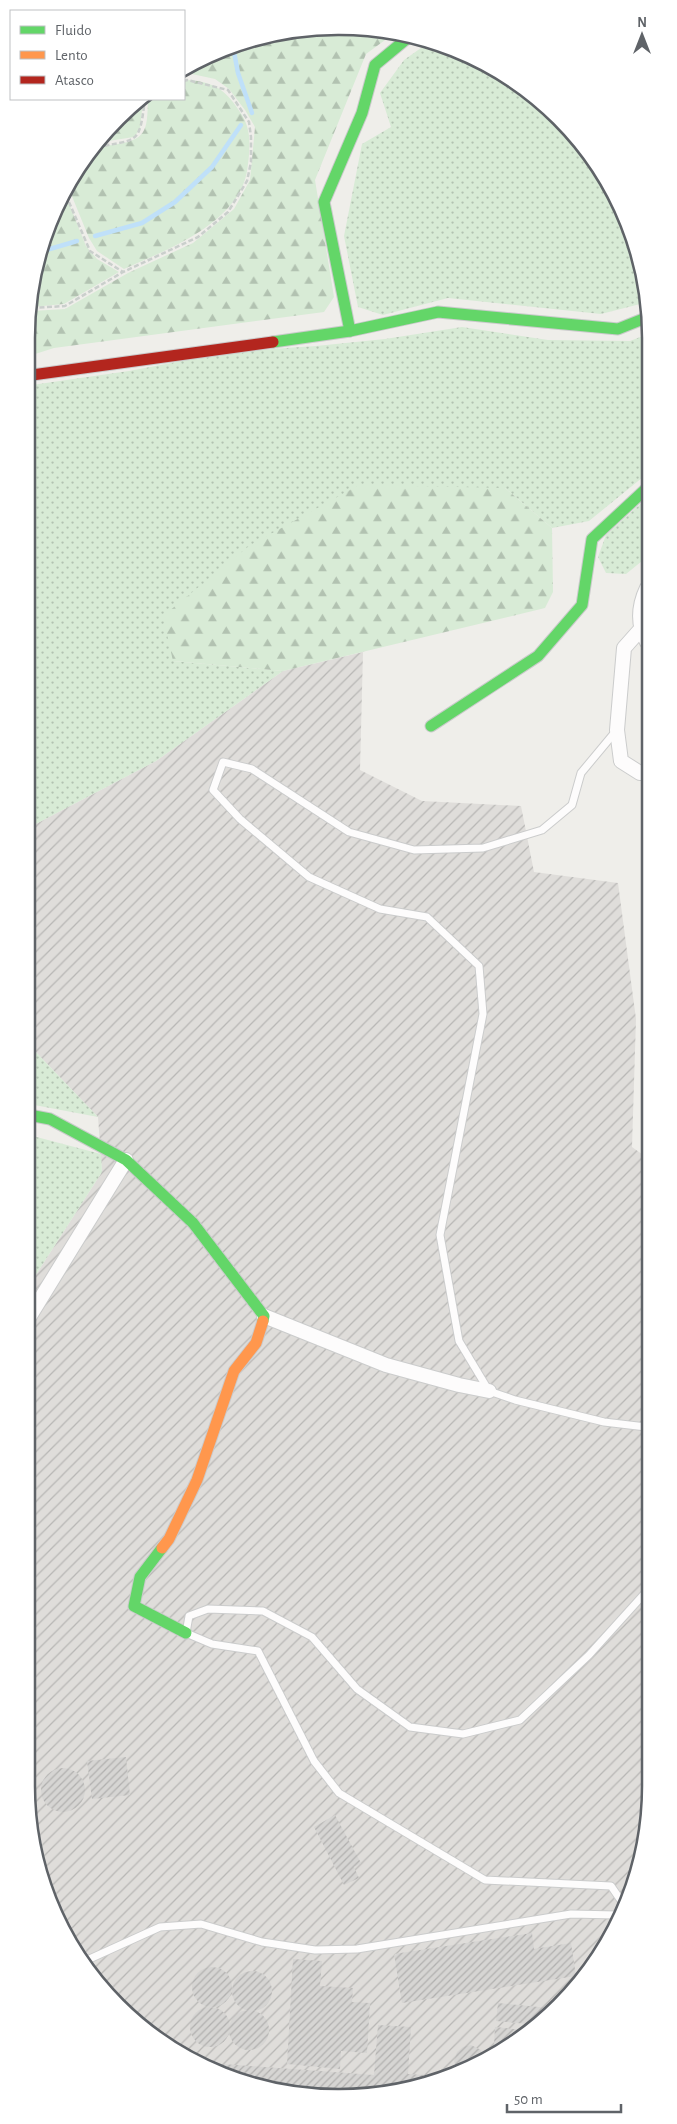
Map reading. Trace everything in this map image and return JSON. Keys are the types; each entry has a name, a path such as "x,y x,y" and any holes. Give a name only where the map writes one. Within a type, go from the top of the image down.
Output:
{"street":[{"path":"350,331 324,202 362,113 375,65 403,42"},
{"path":"35,375 350,331 438,312 618,330 641,320"},
{"path":"431,726 538,656 582,605 592,539 642,493"},
{"path":"642,603 639,612 640,630 642,633"},
{"path":"640,630 624,648 617,730 621,761 642,772"},
{"path":"35,1116 50,1119 126,1160 193,1223 264,1316 386,1365 459,1385 489,1391"},
{"path":"35,1308 126,1160"},
{"path":"186,1633 134,1606 140,1577 169,1539 197,1480 234,1371 256,1343 264,1316"}],"lane":[{"path":"617,730 581,772 572,805 542,830 483,848 414,850 349,832 252,769 223,762 213,790 240,820 309,876 380,909 427,917 479,966 483,1014 440,1236 459,1341 489,1391 515,1400 604,1422 642,1427"},
{"path":"620,1899 611,1886 485,1880 339,1793 314,1761 258,1650 212,1644 186,1633 189,1616 208,1609 263,1611 312,1637 357,1689 410,1727 464,1734 520,1720 590,1655 642,1596"},
{"path":"90,1959 160,1927 201,1924 262,1942 315,1950 357,1949 571,1914 614,1914"}],"path":[{"path":"37,308 65,306 123,272 198,237 228,212 247,181 251,162 250,122 228,90 185,81"},
{"path":"104,146 132,141 140,131 144,106"},
{"path":"68,200 90,252 123,272"}],"shaded area":[{"path":"363,652 360,770 422,801 521,806 534,872 618,883 636,1019 632,1147 642,1154 642,1786 636,1845 626,1883 611,1920 591,1954 567,1986 539,2014 507,2038 473,2058 417,2079 378,2086 338,2089 299,2086 260,2079 204,2058 170,2038 138,2014 110,1986 86,1954 58,1902 45,1864 41,1845 35,1786 35,1276 102,1172 98,1117 35,1051 35,824 156,761 283,671"}],"green space":[{"path":"338,35 386,39 366,54 315,180 334,297 324,312 54,348 35,354 37,311 65,309 128,273 193,243 234,209 250,180 255,127 229,89 215,79 189,75 222,58 260,45 279,41"},
{"path":"423,47 473,66 507,86 539,110 567,138 591,170 619,222 632,260 640,304 601,314 448,298 383,315 358,307 344,236 362,144 391,127 380,93 404,60"},
{"path":"185,81 198,81 220,89 242,115 247,125 249,139 248,163 244,182 234,201 208,226 174,246 124,269 97,251 89,238 71,195 86,170 104,145 124,143 139,137 145,127 148,103 151,100 185,100"},
{"path":"142,107 140,129 134,137 108,141"},
{"path":"68,201 86,246 97,259 119,272 64,304 37,307 45,260 58,222"},
{"path":"462,327 548,340 630,341 642,336 642,478 589,521 552,528 505,488 173,661 283,671 156,761 35,824 35,385 129,371 229,352 385,339"},
{"path":"359,485 505,488 552,528 553,592 545,608 283,671 173,661 163,616 249,546"},
{"path":"642,502 642,561 626,574 606,573 598,557 606,535"},
{"path":"35,1051 98,1117 35,1105"},
{"path":"35,1137 101,1154 102,1172 35,1276"}],"building":[{"path":"126,1757 130,1795 92,1799 87,1761"},
{"path":"59,1768 67,1768 79,1774 85,1790 79,1806 67,1812 59,1812 47,1806 41,1794 41,1786 47,1774"},
{"path":"335,1815 361,1863 354,1867 359,1878 344,1885 314,1827"},
{"path":"532,1933 534,1949 571,1943 576,1974 574,1976 402,2003 394,1954"},
{"path":"293,1959 322,1961 320,1986 353,1988 352,2002 370,2003 367,2053 341,2051 340,2069 287,2064"},
{"path":"212,1967 226,1973 232,1987 226,2001 212,2007 198,2001 192,1987 198,1973"},
{"path":"252,1971 266,1977 272,1991 266,2005 252,2011 238,2005 232,1991 238,1977"},
{"path":"498,2003 545,2008 526,2024 496,2021"},
{"path":"210,2007 224,2013 230,2027 224,2041 210,2047 196,2041 190,2027 196,2013"},
{"path":"249,2010 263,2016 269,2030 263,2044 249,2050 235,2044 229,2030 235,2016"},
{"path":"378,2025 411,2027 408,2074 429,2075 398,2083 338,2089 299,2086 260,2079 216,2063 374,2075"},
{"path":"495,2027 518,2030 507,2038 494,2045"},
{"path":"471,2045 481,2050 482,2053 456,2066 454,2061 457,2052 463,2047"}],"waterway":[{"path":"234,53 238,73 252,113"},
{"path":"95,236 142,223 175,202 212,167 241,125"},
{"path":"48,249 77,241"}],"traffic: fast":[{"path":"350,331 324,202 362,113 375,65 403,42"},
{"path":"273,342 350,331 438,312 618,329 641,320"},
{"path":"431,726 538,656 582,605 592,539 642,493"},
{"path":"35,1116 50,1119 126,1160 193,1223 264,1316 263,1321"},
{"path":"162,1548 140,1577 134,1606 186,1633"}],"traffic: slow":[{"path":"162,1548 169,1539 197,1480 234,1371 256,1343 263,1321"}],"traffic: jam":[{"path":"35,375 273,342"}]}
